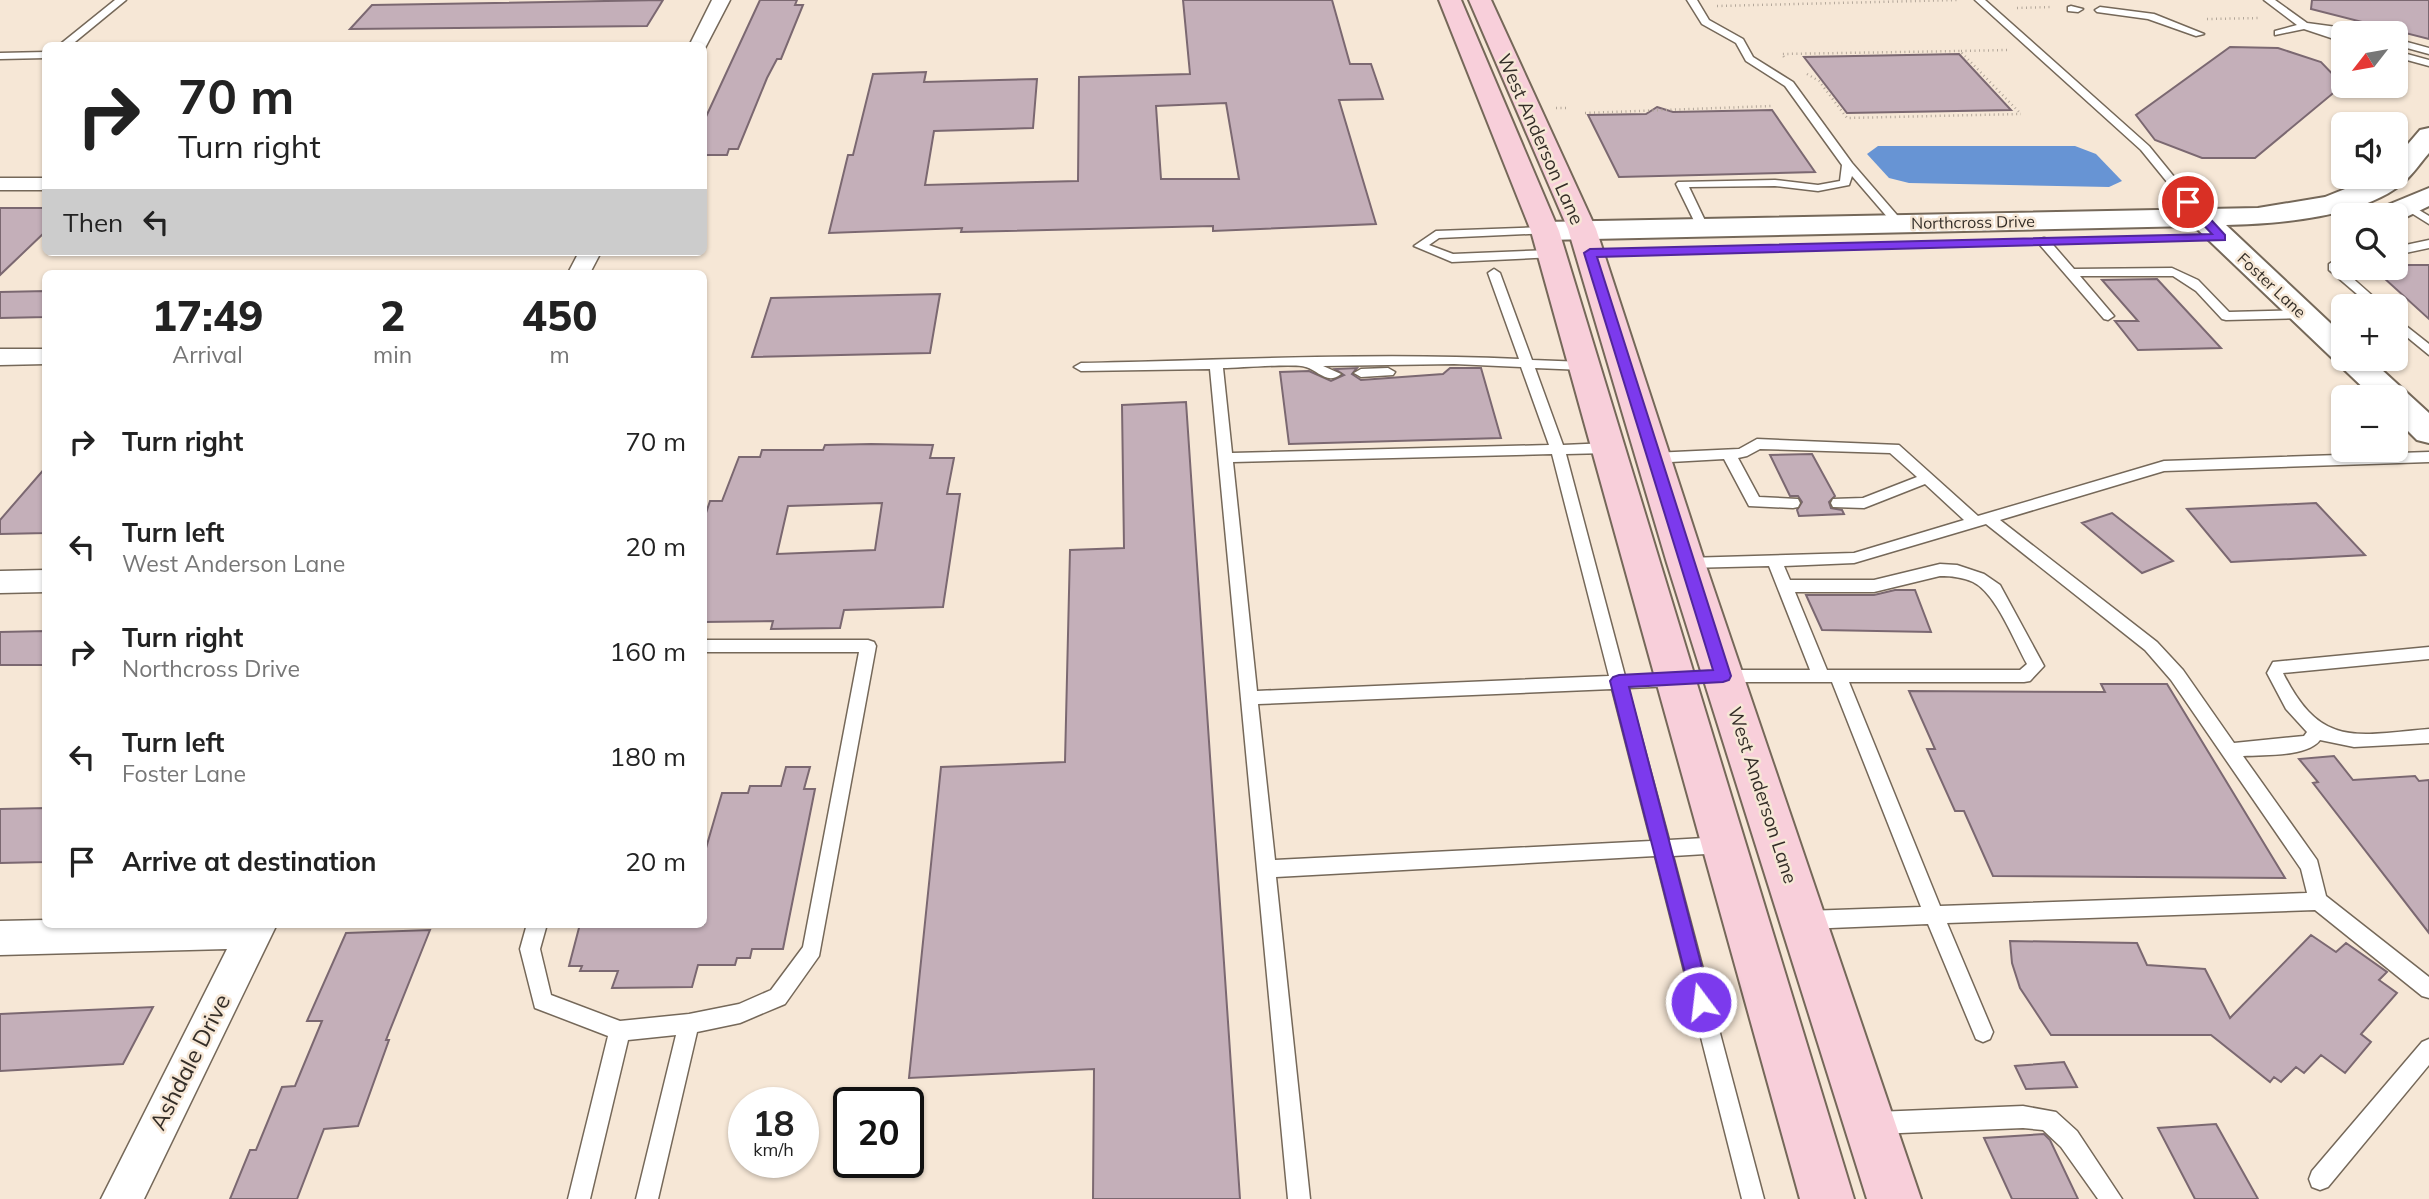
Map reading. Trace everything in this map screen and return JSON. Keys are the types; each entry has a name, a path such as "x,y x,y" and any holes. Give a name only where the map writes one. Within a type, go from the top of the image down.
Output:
{"main road":[{"name":"West Anderson Lane","path":"1450,0 1548,243 1827,1199"},
{"name":"West Anderson Lane","path":"1479,0 1586,241 1686,563 1894,1199"},
{"path":"1466,43 1488,51 1508,97 1530,113"},
{"path":"1676,680 1723,676"}],"street":[{"path":"700,42 721,0"},
{"name":"Northcross Drive","path":"2408,161 2429,136"},
{"path":"0,184 42,184"},
{"name":"Northcross Drive","path":"1586,241 1919,245 2044,242 2211,228 2258,216 2324,206 2373,189"},
{"path":"1899,224 1919,245"},
{"name":"Northcross Drive","path":"1548,243 1703,229 1899,224 2211,228 2285,236 2331,229"},
{"name":"Foster Lane","path":"2211,228 2331,341"},
{"path":"0,357 42,356"},
{"path":"2364,371 2379,385"},
{"path":"2408,412 2429,432"},
{"path":"0,582 42,581"},
{"path":"0,938 257,928"},
{"name":"Ashdale Drive","path":"121,1199 257,928"}],"lane":[{"path":"68,42 121,0"},
{"path":"1692,0 1706,22 1740,41 1749,59 1789,84 1848,165 1899,224"},
{"path":"1980,0 2145,148 2211,228"},
{"path":"2269,0 2304,26 2331,34"},
{"path":"2100,10 2136,11 2199,34"},
{"path":"1996,13 2013,12"},
{"path":"2278,33 2304,26 2331,29"},
{"path":"2408,45 2429,51"},
{"path":"0,56 42,55"},
{"path":"2408,57 2429,63"},
{"path":"1703,229 1682,184 1775,183 1818,188 1845,183 1848,165"},
{"path":"1436,235 1548,243 1452,258 1420,246 1436,235"},
{"path":"2044,242 2108,316"},
{"path":"2408,249 2429,244"},
{"path":"2408,253 2429,259"},
{"path":"1494,273 1558,450 1753,1199"},
{"path":"2071,273 2180,273 2192,280 2226,316 2303,314"},
{"path":"2348,280 2364,294"},
{"path":"2408,333 2429,351"},
{"path":"1081,367 1445,360 1584,366"},
{"path":"1361,373 1419,370 1445,360"},
{"path":"1309,363 1326,374 1334,374"},
{"path":"1216,365 1298,1199"},
{"path":"1653,458 1742,453 1757,444 1894,448 1981,520 2151,646 2177,675 2310,866 2318,901 2429,989"},
{"path":"1225,457 1608,448"},
{"path":"1729,454 1754,502 1793,503"},
{"path":"1686,563 1854,558 2164,466 2429,457"},
{"path":"1838,503 1864,503 1927,478"},
{"path":"1774,560 1830,676 1936,916 1983,1032"},
{"path":"1723,676 2024,676 2036,666 1994,589 1979,578 1957,571 1940,570 1874,586 1785,586"},
{"path":"536,928 530,949 542,1001 620,1031 688,1024 740,1013 778,997 812,950 868,646 707,646"},
{"path":"2429,653 2279,666 2275,673 2290,702 2317,731 2330,737 2371,739 2429,736"},
{"path":"1249,698 1676,680"},
{"path":"2228,750 2283,747 2309,742 2317,731"},
{"path":"1266,869 1661,846 1724,845"},
{"path":"1804,920 2318,901"},
{"path":"647,1199 688,1024"},
{"path":"579,1199 620,1031"},
{"path":"2320,1179 2429,1049"},
{"path":"1870,1123 2023,1117 2048,1120 2069,1139 2111,1199"}],"path":[{"path":"1790,0 1793,4"},
{"path":"1712,6 1957,0"},
{"path":"1786,60 1782,54 2007,50"},
{"path":"1803,72 1819,81 1847,118 2021,114 1960,51"},
{"path":"1585,113 1771,106"}],"water":[{"path":"1878,146 2075,146 2096,154 2122,181 2109,187 1909,183 1889,178 1867,154"}],"building":[{"path":"663,0 647,26 350,29 372,5"},
{"path":"760,0 797,0 795,5 803,5 781,59 777,59 767,78 738,149 729,149 727,155 707,155 707,115"},
{"path":"1183,0 1332,0 1350,64 1371,64 1383,99 1339,100 1376,224 1213,231 1213,226 961,232 962,228 829,233 848,155 853,155 873,74 926,72 924,82 1037,79 1033,128 934,131 925,185 1078,181 1079,77 1190,74","holes":["1226,103 1239,179 1161,179 1156,106"]},
{"path":"2312,0 2429,0 2429,39 2408,34 2408,21 2358,21 2311,9"},
{"path":"2230,47 2278,48 2321,62 2331,72 2331,95 2255,158 2202,158 2155,140 2136,115"},
{"path":"1959,54 2011,110 1847,113 1804,57"},
{"path":"1657,107 1673,112 1772,110 1815,172 1619,177 1588,115 1646,114"},
{"path":"0,208 42,208 42,235 0,275"},
{"path":"2408,265 2429,265 2429,319 2408,300 2408,294 2402,294 2386,280 2408,280"},
{"path":"2157,279 2221,348 2138,350 2115,321 2138,321 2102,280"},
{"path":"42,291 42,317 0,318 0,292"},
{"path":"940,294 930,353 752,357 771,298"},
{"path":"1357,368 1352,374 1361,380 1443,374 1450,368 1481,368 1501,438 1289,444 1280,372 1309,371 1331,381 1344,375 1335,369"},
{"path":"1186,402 1240,1199 1093,1199 1094,1069 909,1078 941,767 1065,762 1070,550 1124,548 1122,405"},
{"path":"825,445 933,445 930,458 954,458 947,494 960,494 943,607 844,610 840,628 771,629 773,621 707,622 707,510 710,501 722,501 739,457 760,457 762,450 823,450","holes":["882,503 875,550 777,554 788,506"]},
{"path":"1812,454 1835,496 1829,502 1831,508 1842,510 1844,514 1799,516 1797,510 1802,502 1798,496 1790,496 1770,455"},
{"path":"42,472 42,533 0,534 0,520"},
{"path":"2316,503 2365,555 2231,562 2187,509"},
{"path":"2112,513 2173,561 2142,573 2082,523"},
{"path":"1895,590 1915,590 1931,632 1822,630 1806,595 1874,595"},
{"path":"42,631 42,665 0,665 0,632"},
{"path":"2101,684 2167,684 2285,878 1993,876 1964,811 1955,811 1927,749 1935,749 1909,691 2105,692"},
{"path":"2334,756 2353,780 2415,776 2419,781 2429,780 2429,933 2313,783 2318,782 2299,759"},
{"path":"786,767 810,767 804,789 815,789 783,949 752,949 750,958 737,958 735,965 698,965 692,987 612,988 618,971 580,971 582,966 569,966 579,928 707,928 707,845 722,793 748,793 750,786 781,786"},
{"path":"42,808 42,862 0,863 0,809"},
{"path":"430,930 386,1040 389,1040 358,1126 324,1129 297,1199 230,1199 250,1150 256,1150 282,1087 295,1086 322,1021 307,1021 346,933"},
{"path":"2311,935 2336,952 2346,943 2387,972 2379,980 2397,993 2361,1034 2371,1042 2345,1073 2321,1055 2304,1073 2296,1067 2281,1082 2274,1077 2270,1082 2211,1035 2051,1035 2020,988 2012,963 2010,941 2137,943 2147,965 2205,969 2230,1018"},
{"path":"153,1007 123,1064 0,1071 0,1014"},
{"path":"2064,1062 2077,1087 2026,1089 2015,1066"},
{"path":"2216,1124 2258,1199 2195,1199 2158,1128"},
{"path":"2044,1134 2050,1140 2078,1199 2012,1199 1984,1138"}],"route":[{"path":"1701,1002 1619,681 1723,676 1590,253 2221,238 2188,202"}]}
